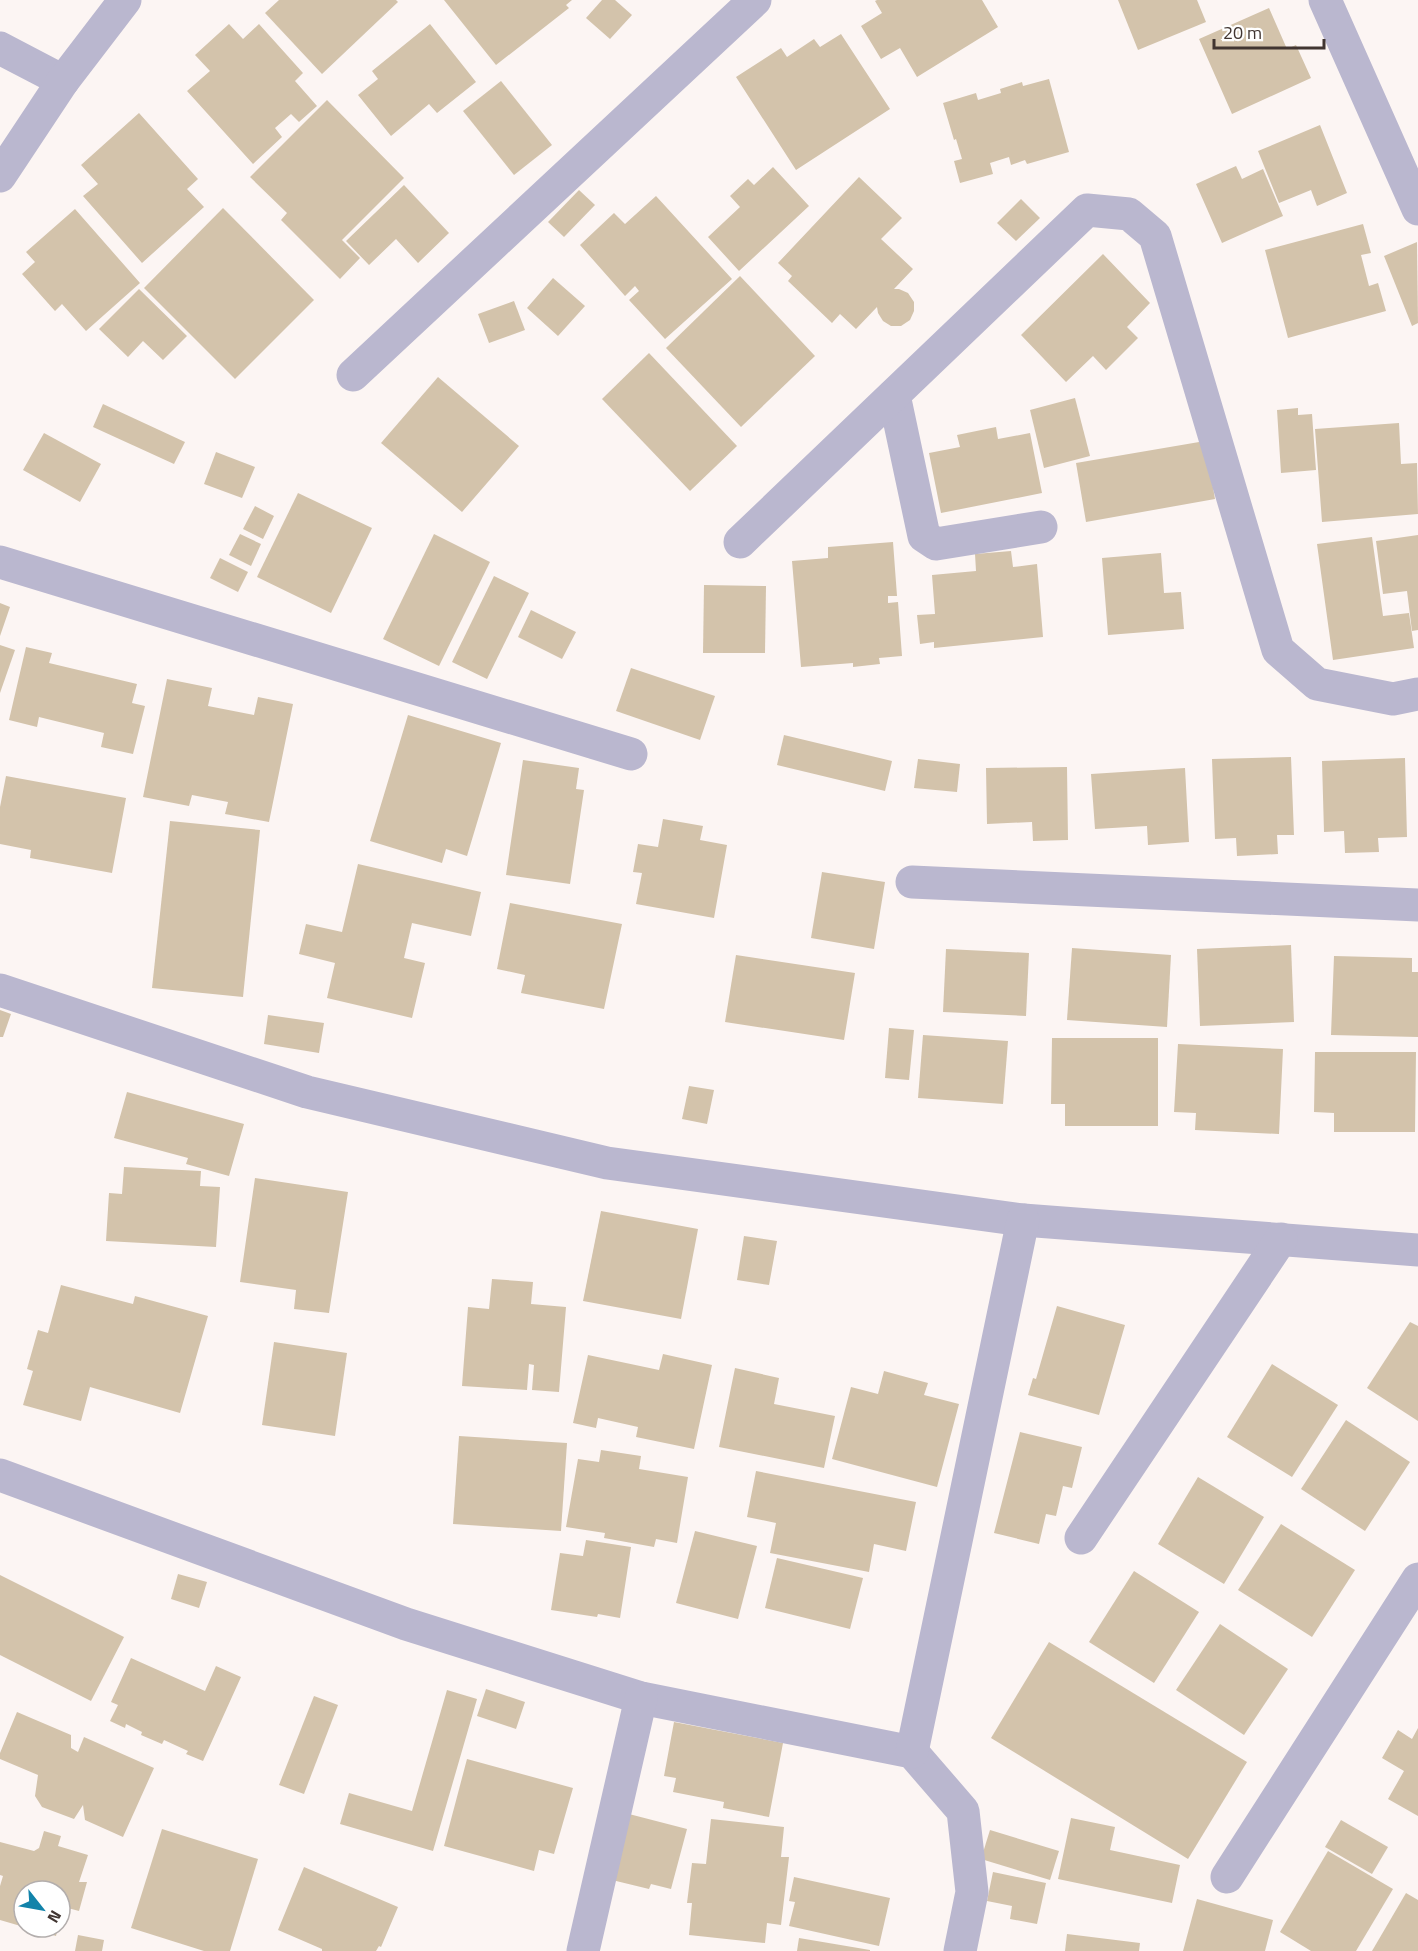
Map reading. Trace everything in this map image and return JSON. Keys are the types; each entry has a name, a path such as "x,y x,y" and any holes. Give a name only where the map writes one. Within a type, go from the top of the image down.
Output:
{"street":[{"path":"0,176 63,81 125,0"},
{"path":"353,375 755,0"},
{"path":"1326,0 1418,210"},
{"path":"0,48 63,81"},
{"path":"740,542 1087,210 1129,214 1155,236 1278,650 1317,684 1393,699 1418,694"},
{"path":"894,395 924,536 928,540 936,544 1041,527"},
{"path":"0,562 631,754"},
{"path":"912,882 1418,905"},
{"path":"0,990 307,1092 608,1163 1023,1220 1418,1250"},
{"path":"912,1752 1023,1220"},
{"path":"1081,1538 1281,1239"},
{"path":"0,1475 406,1624 641,1698 912,1752 963,1811 972,1892 960,1951"},
{"path":"1227,1877 1418,1579"},
{"path":"583,1951 641,1698"}],"building":[{"path":"279,0 396,0 398,2 322,74 265,13"},
{"path":"444,0 572,0 566,5 569,8 496,65"},
{"path":"602,0 615,0 632,15 610,39 586,18"},
{"path":"982,0 998,27 917,77 900,48 881,59 861,26 882,13 875,1"},
{"path":"1118,0 1197,0 1206,22 1138,50"},
{"path":"1269,8 1287,49 1296,45 1311,78 1232,114 1199,39"},
{"path":"229,24 243,39 259,24 303,73 295,81 317,106 299,122 291,114 275,128 282,137 253,164 187,91 210,71 195,55"},
{"path":"430,24 476,82 437,113 429,104 391,136 358,95 378,79 372,71"},
{"path":"841,34 890,109 796,170 736,77 781,48 787,57 814,39 820,47"},
{"path":"1049,79 1069,152 1027,164 1025,160 1011,165 1009,157 990,163 993,174 960,183 954,161 962,159 943,103 976,93 978,100 1001,93 1000,89 1022,82 1023,86"},
{"path":"501,81 552,145 514,175 463,111"},
{"path":"327,100 404,178 342,240 360,258 340,279 281,220 287,213 250,177"},
{"path":"139,113 198,179 187,189 204,207 142,263 83,196 98,184 81,165"},
{"path":"1320,125 1347,193 1317,206 1311,190 1279,203 1258,151"},
{"path":"1236,166 1242,179 1263,169 1283,216 1222,243 1196,184"},
{"path":"773,167 809,206 739,271 708,237 740,207 730,196 748,179 754,185"},
{"path":"859,177 902,218 881,239 913,269 894,289 908,293 914,302 914,311 910,320 901,326 891,326 883,321 877,307 856,329 840,314 832,323 788,281 792,276 778,263"},
{"path":"404,185 449,233 418,263 396,239 369,265 346,241"},
{"path":"579,190 595,205 564,237 548,222"},
{"path":"656,196 732,279 665,339 629,300 639,291 635,286 625,296 580,245 614,213 625,224"},
{"path":"1021,199 1040,218 1016,241 997,223"},
{"path":"223,208 314,300 235,379 144,288"},
{"path":"75,209 140,283 86,331 62,304 55,311 22,274 35,262 26,252"},
{"path":"1363,224 1371,253 1361,255 1369,286 1378,283 1386,311 1288,338 1265,250"},
{"path":"1417,242 1418,323 1412,326 1384,256"},
{"path":"1103,254 1150,303 1127,327 1138,338 1106,370 1093,356 1066,382 1021,335"},
{"path":"740,276 815,356 741,427 666,348"},
{"path":"553,278 585,306 558,336 527,308"},
{"path":"139,289 187,336 163,360 143,341 128,357 99,329"},
{"path":"514,301 525,330 489,343 478,314"},
{"path":"649,353 737,446 690,491 602,399"},
{"path":"438,377 519,446 462,512 381,443"},
{"path":"1075,398 1090,456 1044,468 1030,410"},
{"path":"103,404 185,442 174,464 93,427"},
{"path":"1298,408 1298,415 1312,414 1316,470 1281,473 1277,410"},
{"path":"1399,423 1401,464 1417,463 1418,514 1322,522 1315,429"},
{"path":"996,427 998,439 1030,433 1042,493 941,513 929,453 960,447 957,435"},
{"path":"44,433 101,464 80,502 23,470"},
{"path":"1205,441 1215,499 1086,522 1076,463"},
{"path":"216,452 255,467 242,498 204,484"},
{"path":"298,493 372,528 331,613 257,577"},
{"path":"255,506 274,516 263,539 243,529"},
{"path":"240,534 261,544 251,566 229,555"},
{"path":"434,534 490,562 439,666 383,639"},
{"path":"1418,535 1418,630 1412,631 1407,591 1383,594 1376,541"},
{"path":"1372,537 1383,616 1409,613 1414,648 1333,660 1317,544"},
{"path":"893,542 897,596 888,596 888,603 898,602 902,656 879,658 880,664 853,667 853,663 801,667 792,561 828,558 828,547"},
{"path":"1011,551 1013,567 1037,564 1043,637 934,648 934,642 920,644 917,615 935,614 932,575 976,571 975,554"},
{"path":"1161,553 1164,593 1181,592 1184,629 1108,635 1102,558"},
{"path":"220,558 248,572 238,592 210,578"},
{"path":"494,576 529,593 487,679 452,662"},
{"path":"704,585 766,586 765,653 703,653"},
{"path":"0,603 10,607 0,636"},
{"path":"531,610 576,632 562,659 518,637"},
{"path":"0,645 15,650 0,693"},
{"path":"26,647 52,653 49,663 137,684 132,703 145,706 133,754 101,747 104,733 39,717 37,727 9,720"},
{"path":"631,668 715,696 700,740 616,711"},
{"path":"167,679 212,688 208,706 254,715 258,697 293,704 269,822 225,814 228,802 192,795 189,806 143,797"},
{"path":"408,715 501,743 467,856 446,849 442,863 370,841"},
{"path":"784,735 892,761 885,791 777,765"},
{"path":"1291,757 1294,835 1277,835 1278,854 1237,856 1236,838 1215,839 1212,759"},
{"path":"1405,758 1407,837 1378,838 1379,852 1345,853 1344,831 1324,832 1322,761"},
{"path":"918,759 960,764 957,792 914,788"},
{"path":"523,760 579,768 576,789 584,790 570,884 506,875"},
{"path":"1067,767 1068,840 1033,841 1032,822 987,824 986,768"},
{"path":"1185,768 1189,842 1148,845 1147,826 1095,829 1091,774"},
{"path":"6,776 126,798 112,873 30,858 31,850 0,844 0,807"},
{"path":"663,819 703,826 700,840 727,845 714,918 636,904 642,873 633,872 638,844 658,847"},
{"path":"170,821 260,830 243,997 152,988"},
{"path":"358,864 481,892 471,936 412,923 404,958 425,963 412,1018 327,998 335,963 299,954 306,924 342,932"},
{"path":"822,872 885,882 874,949 811,938"},
{"path":"510,903 622,924 604,1009 521,993 525,975 497,969"},
{"path":"1291,945 1294,1022 1200,1026 1197,949"},
{"path":"1072,948 1171,955 1167,1027 1067,1020"},
{"path":"946,949 1029,953 1026,1016 943,1012"},
{"path":"736,955 855,973 844,1040 725,1022"},
{"path":"1334,956 1412,958 1412,972 1418,972 1418,1037 1331,1035"},
{"path":"0,1010 11,1014 3,1037 0,1037"},
{"path":"268,1015 324,1023 319,1053 264,1044"},
{"path":"889,1028 914,1030 909,1080 885,1078"},
{"path":"923,1035 1008,1041 1003,1104 918,1098"},
{"path":"1052,1038 1158,1038 1158,1126 1065,1126 1065,1104 1051,1104"},
{"path":"1178,1044 1283,1049 1279,1134 1195,1130 1196,1113 1174,1112"},
{"path":"1315,1052 1416,1052 1415,1132 1334,1132 1334,1113 1314,1112"},
{"path":"689,1086 714,1090 707,1124 682,1119"},
{"path":"127,1092 244,1124 229,1176 186,1164 188,1158 114,1138"},
{"path":"124,1167 201,1171 200,1186 220,1187 216,1247 106,1241 109,1193 122,1194"},
{"path":"255,1178 348,1192 329,1313 294,1309 296,1290 240,1282"},
{"path":"601,1211 698,1229 681,1319 583,1301"},
{"path":"744,1236 777,1241 769,1285 737,1280"},
{"path":"492,1279 533,1282 531,1304 566,1307 559,1392 532,1390 534,1365 529,1364 527,1390 462,1386 468,1307 489,1309"},
{"path":"61,1285 133,1304 135,1296 208,1316 180,1413 90,1387 81,1421 23,1405 33,1371 27,1369 38,1330 48,1333"},
{"path":"1057,1306 1125,1325 1099,1415 1028,1395 1033,1378 1036,1379"},
{"path":"1410,1322 1418,1326 1418,1421 1367,1388"},
{"path":"274,1342 347,1353 335,1436 262,1425"},
{"path":"663,1354 712,1365 694,1449 636,1437 638,1427 598,1418 596,1428 573,1423 588,1355 659,1370"},
{"path":"1272,1364 1338,1405 1292,1477 1227,1437"},
{"path":"735,1368 779,1378 774,1404 835,1416 824,1468 719,1447"},
{"path":"884,1371 928,1383 924,1395 959,1404 937,1487 832,1459 851,1387 878,1394"},
{"path":"1346,1420 1410,1462 1365,1531 1301,1489"},
{"path":"1020,1432 1082,1447 1072,1488 1063,1486 1056,1516 1046,1514 1039,1544 994,1533"},
{"path":"459,1436 567,1443 561,1531 453,1524"},
{"path":"601,1450 641,1456 639,1469 688,1477 677,1543 656,1539 654,1547 604,1538 605,1533 566,1527 578,1459 599,1462"},
{"path":"756,1471 916,1502 906,1551 874,1544 869,1572 770,1553 776,1523 747,1517"},
{"path":"1198,1477 1264,1517 1224,1584 1158,1544"},
{"path":"1281,1524 1355,1570 1312,1637 1238,1590"},
{"path":"695,1531 757,1546 738,1619 676,1603"},
{"path":"586,1540 631,1547 620,1618 551,1610 560,1553 583,1556"},
{"path":"777,1558 863,1578 850,1629 765,1608"},
{"path":"1134,1571 1199,1612 1154,1683 1089,1642"},
{"path":"178,1574 207,1582 199,1608 171,1599"},
{"path":"0,1575 124,1637 91,1701 0,1655"},
{"path":"1220,1624 1288,1669 1244,1735 1176,1690"},
{"path":"1049,1642 1247,1762 1188,1859 991,1738"},
{"path":"131,1658 205,1691 216,1666 241,1677 203,1761 186,1754 188,1751 164,1740 162,1744 141,1735 142,1732 126,1724 125,1728 110,1721 118,1705 111,1702"},
{"path":"486,1689 525,1702 516,1729 477,1716"},
{"path":"447,1690 477,1699 433,1851 340,1824 349,1793 412,1811"},
{"path":"314,1696 338,1705 304,1794 279,1785"},
{"path":"17,1712 71,1735 71,1748 78,1752 84,1737 154,1768 123,1837 85,1820 83,1805 74,1819 42,1807 35,1796 38,1775 0,1759 0,1753"},
{"path":"674,1722 783,1743 769,1817 723,1808 724,1802 673,1792 676,1778 664,1776"},
{"path":"1418,1728 1418,1816 1388,1799 1404,1771 1382,1758 1398,1730 1412,1739"},
{"path":"467,1759 573,1788 554,1854 539,1850 534,1871 444,1846"},
{"path":"629,1814 687,1829 671,1889 651,1884 649,1889 612,1880"},
{"path":"1071,1818 1115,1827 1110,1850 1180,1865 1172,1903 1058,1879"},
{"path":"711,1819 784,1827 781,1857 789,1857 781,1925 767,1923 765,1943 689,1935 692,1903 687,1903 692,1863 706,1864"},
{"path":"1341,1820 1388,1847 1372,1874 1325,1847"},
{"path":"162,1829 258,1859 230,1951 204,1951 131,1928"},
{"path":"990,1830 1059,1851 1050,1880 981,1859"},
{"path":"44,1831 61,1836 58,1846 88,1855 79,1882 87,1882 79,1911 72,1909 72,1879 12,1879 12,1924 0,1920 0,1886 3,1876 0,1875 0,1842 34,1851 39,1848"},
{"path":"1328,1851 1393,1889 1356,1951 1311,1951 1280,1932"},
{"path":"304,1867 398,1907 381,1947 379,1946 376,1951 322,1951 322,1949 278,1930"},
{"path":"993,1872 1046,1883 1037,1924 1010,1919 1012,1906 987,1901"},
{"path":"794,1877 890,1898 879,1946 789,1926 795,1902 789,1901"},
{"path":"1406,1893 1418,1900 1418,1951 1372,1951"},
{"path":"1197,1899 1273,1920 1265,1951 1183,1951"},
{"path":"1067,1934 1140,1943 1139,1951 1065,1951"},
{"path":"78,1935 104,1940 102,1951 75,1951"},
{"path":"799,1938 870,1950 870,1951 797,1951"}]}
